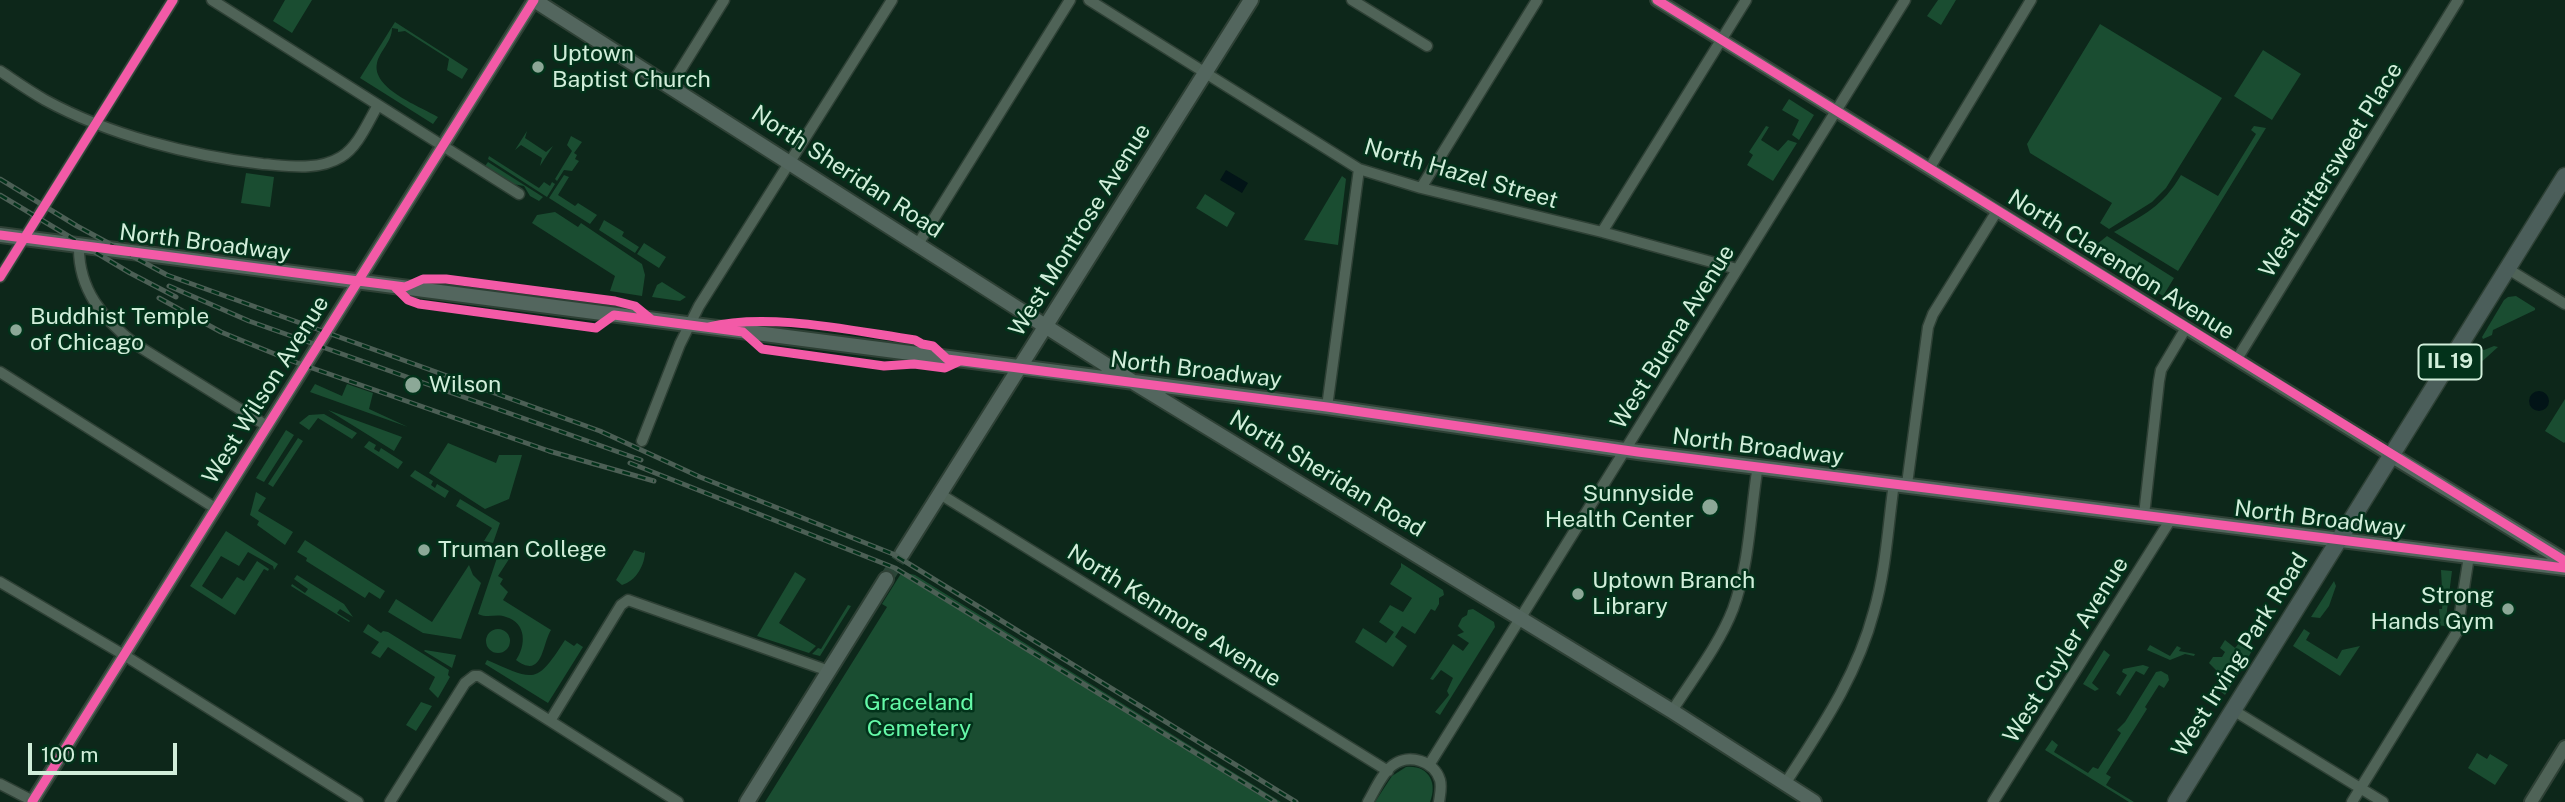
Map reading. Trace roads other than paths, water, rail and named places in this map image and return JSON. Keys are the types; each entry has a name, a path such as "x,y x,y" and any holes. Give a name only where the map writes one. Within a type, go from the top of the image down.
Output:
{"main road":[{"name":"North Sheridan Road","path":"534,0 1133,382 1672,711 1814,802"},
{"name":"West Montrose Avenue","path":"902,554 1251,0"},
{"name":"West Irving Park Road","path":"2176,802 2565,176"},
{"name":"North Broadway","path":"0,235 1327,407 1625,450 2565,568"},
{"name":"North Clarendon Avenue","path":"2391,455 2565,561"},
{"path":"747,802 886,579"}],"street":[{"path":"0,277 173,0"},
{"path":"212,0 519,194"},
{"name":"West Wilson Avenue","path":"33,802 534,0"},
{"path":"670,87 724,0"},
{"path":"642,441 689,324 892,0"},
{"path":"918,244 1070,0"},
{"name":"North Hazel Street","path":"1089,0 1359,169 1421,188 1602,232 1737,269"},
{"path":"1352,0 1427,46"},
{"path":"1421,188 1537,0"},
{"name":"North Clarendon Avenue","path":"1657,0 2391,455"},
{"path":"1602,232 1746,0"},
{"name":"West Buena Avenue","path":"1429,765 1905,0"},
{"path":"1929,169 2031,0"},
{"name":"West Bittersweet Place","path":"2236,359 2458,0"},
{"path":"0,71 43,99 96,123 192,152 239,161 325,165 344,156 378,106"},
{"path":"1327,407 1359,169"},
{"path":"1785,784 1840,697 1862,650 1877,599 1928,327 1933,314 1997,211"},
{"path":"79,246 80,264 88,290 103,316 117,330 135,345 267,426"},
{"path":"2508,268 2565,304"},
{"path":"2144,515 2161,370 2186,328"},
{"path":"0,372 215,508"},
{"path":"1672,711 1720,635 1733,608 1747,552 1758,465"},
{"name":"North Kenmore Avenue","path":"940,494 1388,771"},
{"name":"West Cuyler Avenue","path":"1993,802 2171,519"},
{"path":"2352,802 2457,632 2469,556"},
{"path":"0,582 124,655 358,802"},
{"path":"550,721 621,605 628,600 829,671"},
{"path":"390,802 465,683 474,677 483,678 678,802"},
{"path":"2233,710 2383,802"},
{"path":"2531,802 2565,747"},
{"path":"1368,802 1396,762 1410,759 1429,765 1440,779 1439,802"},
{"path":"0,784 33,802"}],"tunnel":[{"path":"886,579 902,554"}],"railway":[{"path":"0,179 77,226 167,275 600,431 700,477 893,554 1296,802"},
{"path":"0,195 130,273 176,297"},
{"path":"169,286 249,321 641,460"},
{"path":"159,298 221,332 292,361 549,451 654,481"},
{"path":"630,463 895,568 1275,802"}],"place":[{"name":"Uptown Baptist Church","path":"538,67"},
{"name":"Buddhist Temple of Chicago","path":"16,330"},
{"name":"Wilson","path":"413,385"},
{"name":"Sunnyside Health Center","path":"1710,507"},
{"name":"Truman College","path":"424,550"},
{"name":"Uptown Branch Library","path":"1578,594"},
{"name":"Strong Hands Gym","path":"2508,609"}],"park label":[{"name":"Graceland Cemetery","path":"919,716"}]}
